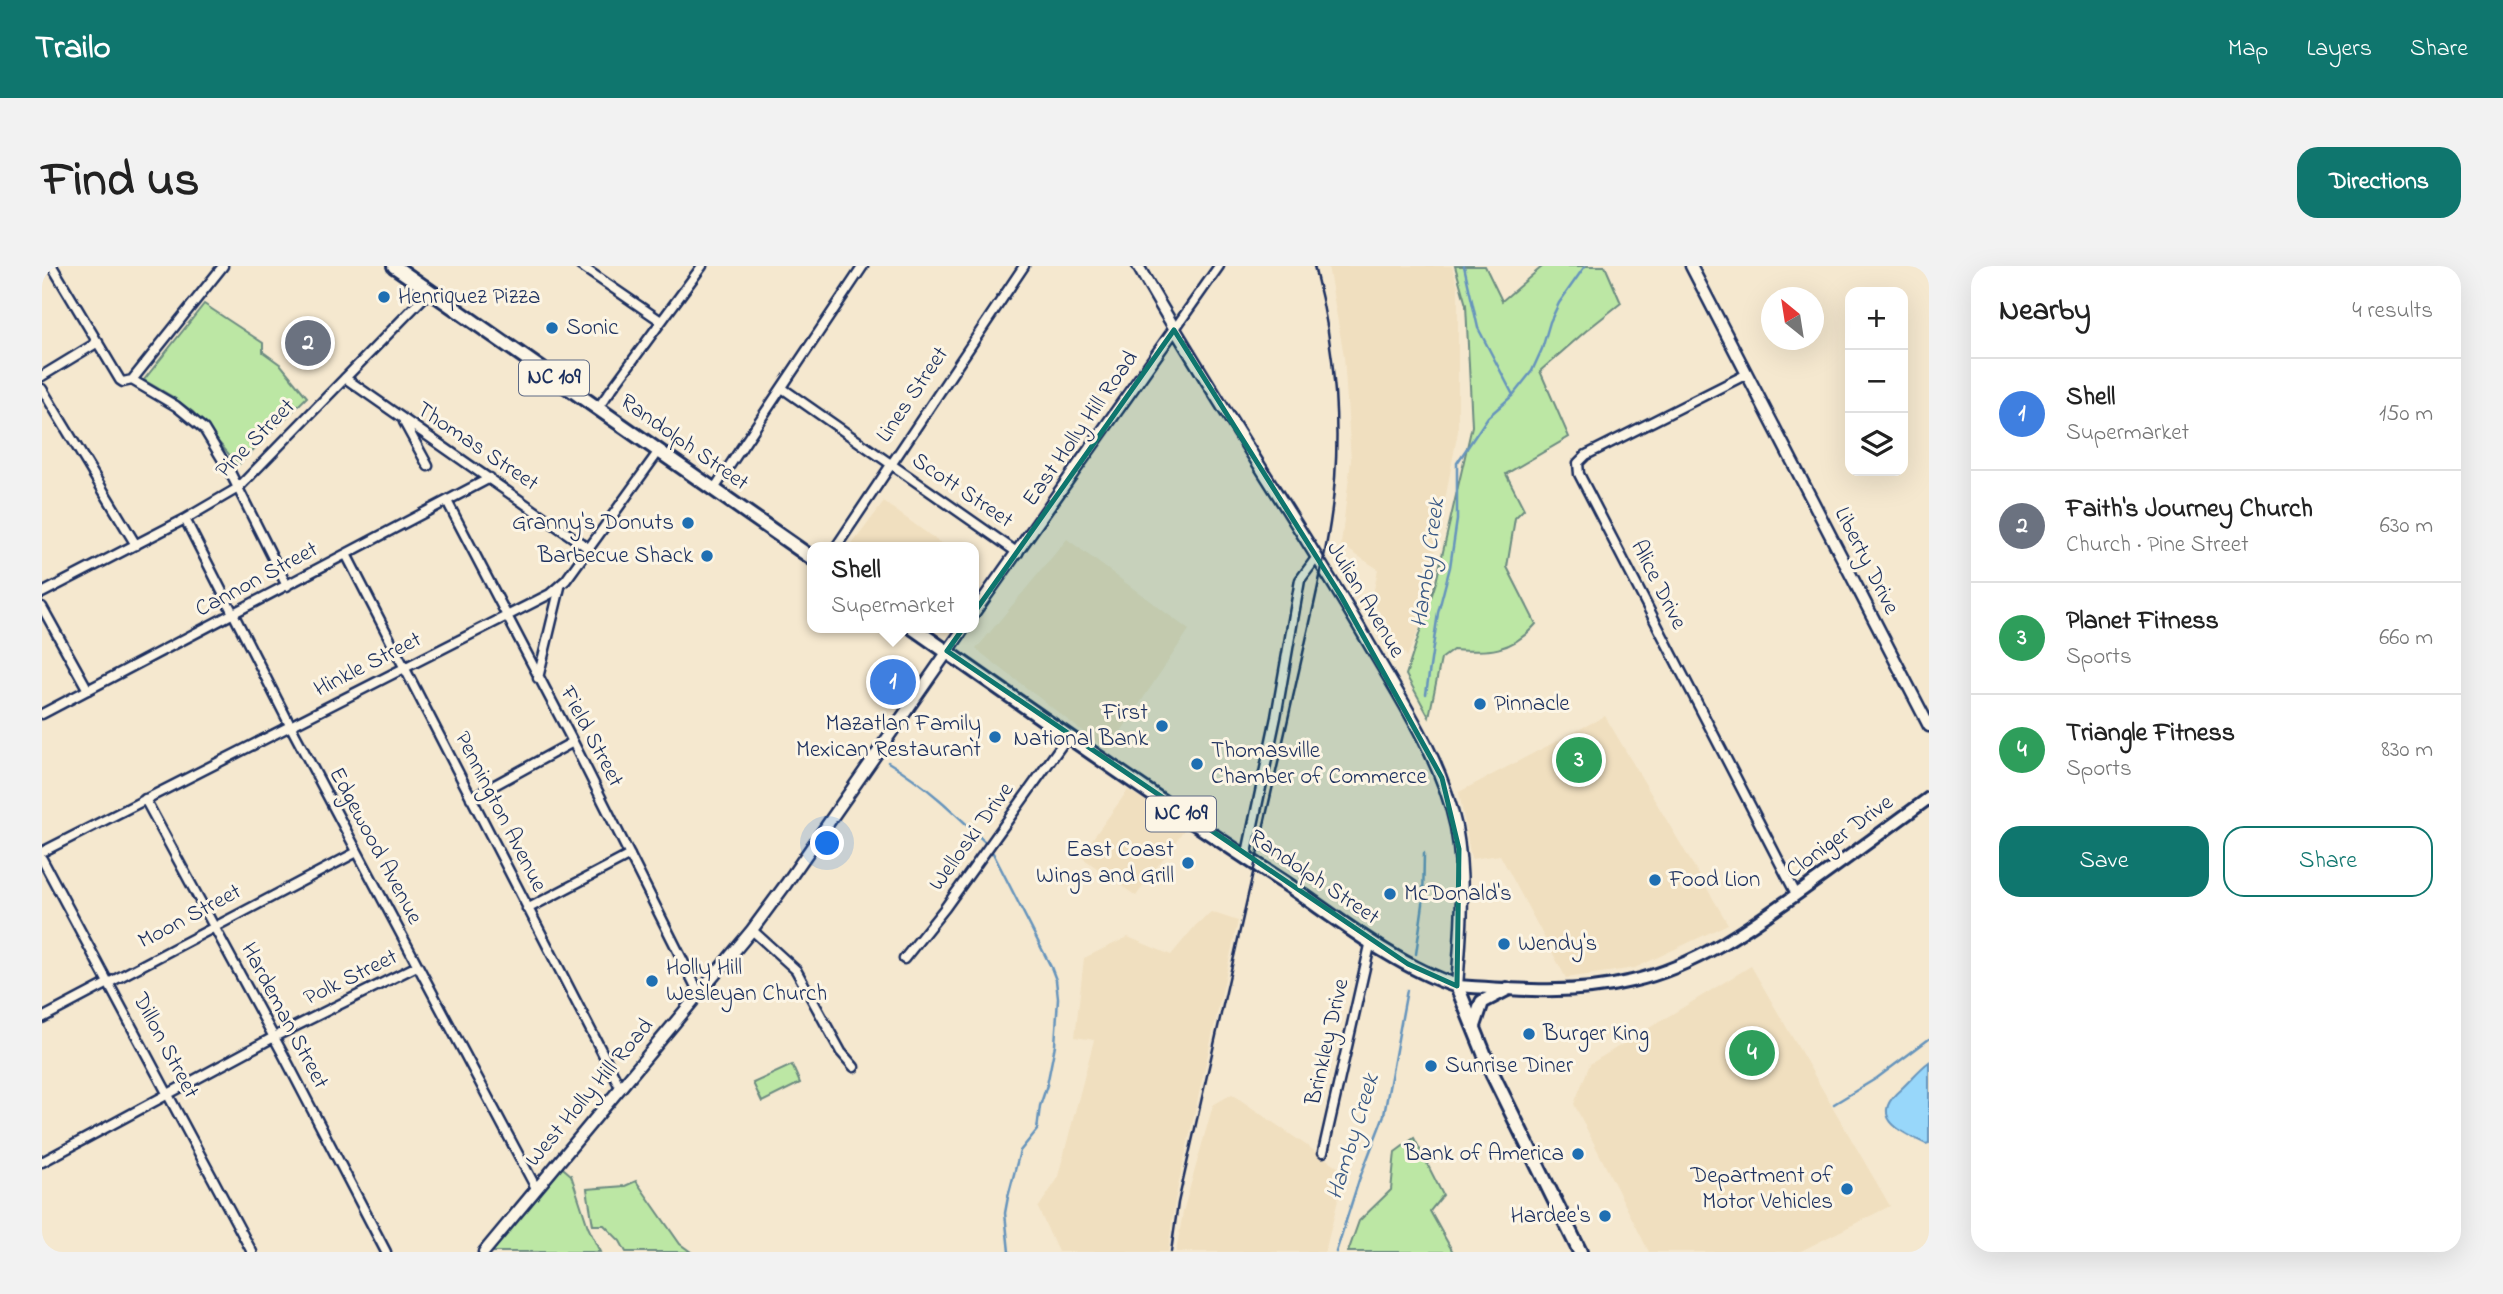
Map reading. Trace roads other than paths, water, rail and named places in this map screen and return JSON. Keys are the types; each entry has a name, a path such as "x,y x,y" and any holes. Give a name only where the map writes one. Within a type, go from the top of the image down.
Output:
{"main road":[{"name":"Randolph Street","path":"394,266 807,554"},
{"name":"Randolph Street","path":"920,633 1371,941 1431,978 1457,986"},
{"name":"Cloniger Drive","path":"1457,986 1580,990 1656,974 1706,954 1743,932 1929,798"},
{"path":"1457,986 1493,1073 1580,1252"},
{"path":"1474,1027 1482,1002 1507,989"}],"street":[{"path":"52,266 123,382 132,380 223,266"},
{"path":"581,266 661,321"},
{"path":"597,409 702,266"},
{"path":"714,489 863,266"},
{"name":"Lines Street","path":"839,542 1024,266"},
{"name":"Julian Avenue","path":"1138,266 1174,330 1317,557 1423,736 1442,778 1459,849 1462,916 1457,986"},
{"name":"East Holly Hill Road","path":"979,607 1219,266"},
{"name":"Liberty Drive","path":"1691,266 1929,726"},
{"name":"Pine Street","path":"42,593 185,519 238,488 430,292"},
{"path":"42,376 98,342"},
{"name":"Alice Drive","path":"1747,374 1586,455 1578,463 1579,474 1796,894"},
{"name":"Thomas Street","path":"345,378 588,548"},
{"path":"132,380 177,406 195,420 210,439 287,586"},
{"name":"Scott Street","path":"782,388 1017,553"},
{"path":"42,389 136,545"},
{"path":"402,419 428,466"},
{"name":"Hinkle Street","path":"42,852 291,727 560,587 659,451"},
{"name":"Cannon Street","path":"42,714 490,478"},
{"name":"Field Street","path":"447,501 573,742 699,993"},
{"name":"Edgewood Avenue","path":"185,519 291,727 536,1188"},
{"name":"Pennington Avenue","path":"346,554 620,1087"},
{"path":"1246,858 1276,717 1300,580 1317,557"},
{"path":"538,678 560,587"},
{"path":"42,607 88,690"},
{"path":"947,651 960,633"},
{"name":"West Holly Hill Road","path":"484,1252 752,930 947,651"},
{"name":"Welloski Drive","path":"904,959 945,908 1068,736"},
{"path":"471,798 573,742"},
{"name":"Hardeman Street","path":"145,799 274,1037 386,1252"},
{"name":"Moon Street","path":"42,1018 357,852"},
{"path":"527,909 629,855"},
{"name":"Dillon Street","path":"42,859 252,1252"},
{"path":"752,930 796,970 841,1052 853,1067"},
{"name":"Brinkley Drive","path":"1323,1152 1371,941"},
{"name":"Polk Street","path":"42,1162 274,1037 417,966"}],"water":[{"path":"1929,1062 1929,1143 1926,1144 1906,1134 1891,1122 1887,1108 1891,1099"}],"waterway":[{"path":"1464,266 1478,328 1513,395"},
{"name":"Hamby Creek","path":"1426,694 1438,613 1450,567 1457,520 1457,463 1488,417 1513,395 1532,371 1559,303 1585,266"},
{"path":"888,762 927,790 986,843"},
{"path":"993,853 1051,967 1058,998 1055,1045 1037,1130 1020,1151 1008,1197 1005,1213 1009,1252"},
{"name":"Hamby Creek","path":"1416,954 1423,904 1424,853"},
{"name":"Hamby Creek","path":"1336,1252 1359,1180 1384,1115 1407,990"},
{"path":"1834,1104 1877,1078 1929,1039"}],"railway":[{"path":"1171,1252 1178,1203 1314,606 1330,523 1336,459 1335,393 1328,329 1314,266"}],"place":[{"name":"Henriquez Pizza","path":"384,297"},
{"name":"Sonic","path":"552,328"},
{"name":"Faith's Journey Church","path":"308,343"},
{"name":"Granny's Donuts","path":"688,523"},
{"name":"Barbecue Shack","path":"707,556"},
{"name":"Shell","path":"893,682"},
{"name":"Pinnacle","path":"1480,704"},
{"name":"First National Bank","path":"1162,726"},
{"name":"Mazatlan Family Mexican Restaurant","path":"995,737"},
{"name":"Planet Fitness","path":"1579,760"},
{"name":"Thomasville Chamber of Commerce","path":"1197,764"},
{"name":"East Coast Wings and Grill","path":"1188,863"},
{"name":"Food Lion","path":"1655,880"},
{"name":"McDonald's","path":"1390,894"},
{"name":"Wendy's","path":"1504,944"},
{"name":"Holly Hill Wesleyan Church","path":"652,981"},
{"name":"Burger King","path":"1529,1034"},
{"name":"Triangle Fitness","path":"1752,1053"},
{"name":"Sunrise Diner","path":"1431,1066"},
{"name":"Bank of America","path":"1578,1154"},
{"name":"Department of Motor Vehicles","path":"1847,1189"},
{"name":"Hardee's","path":"1605,1216"}]}
